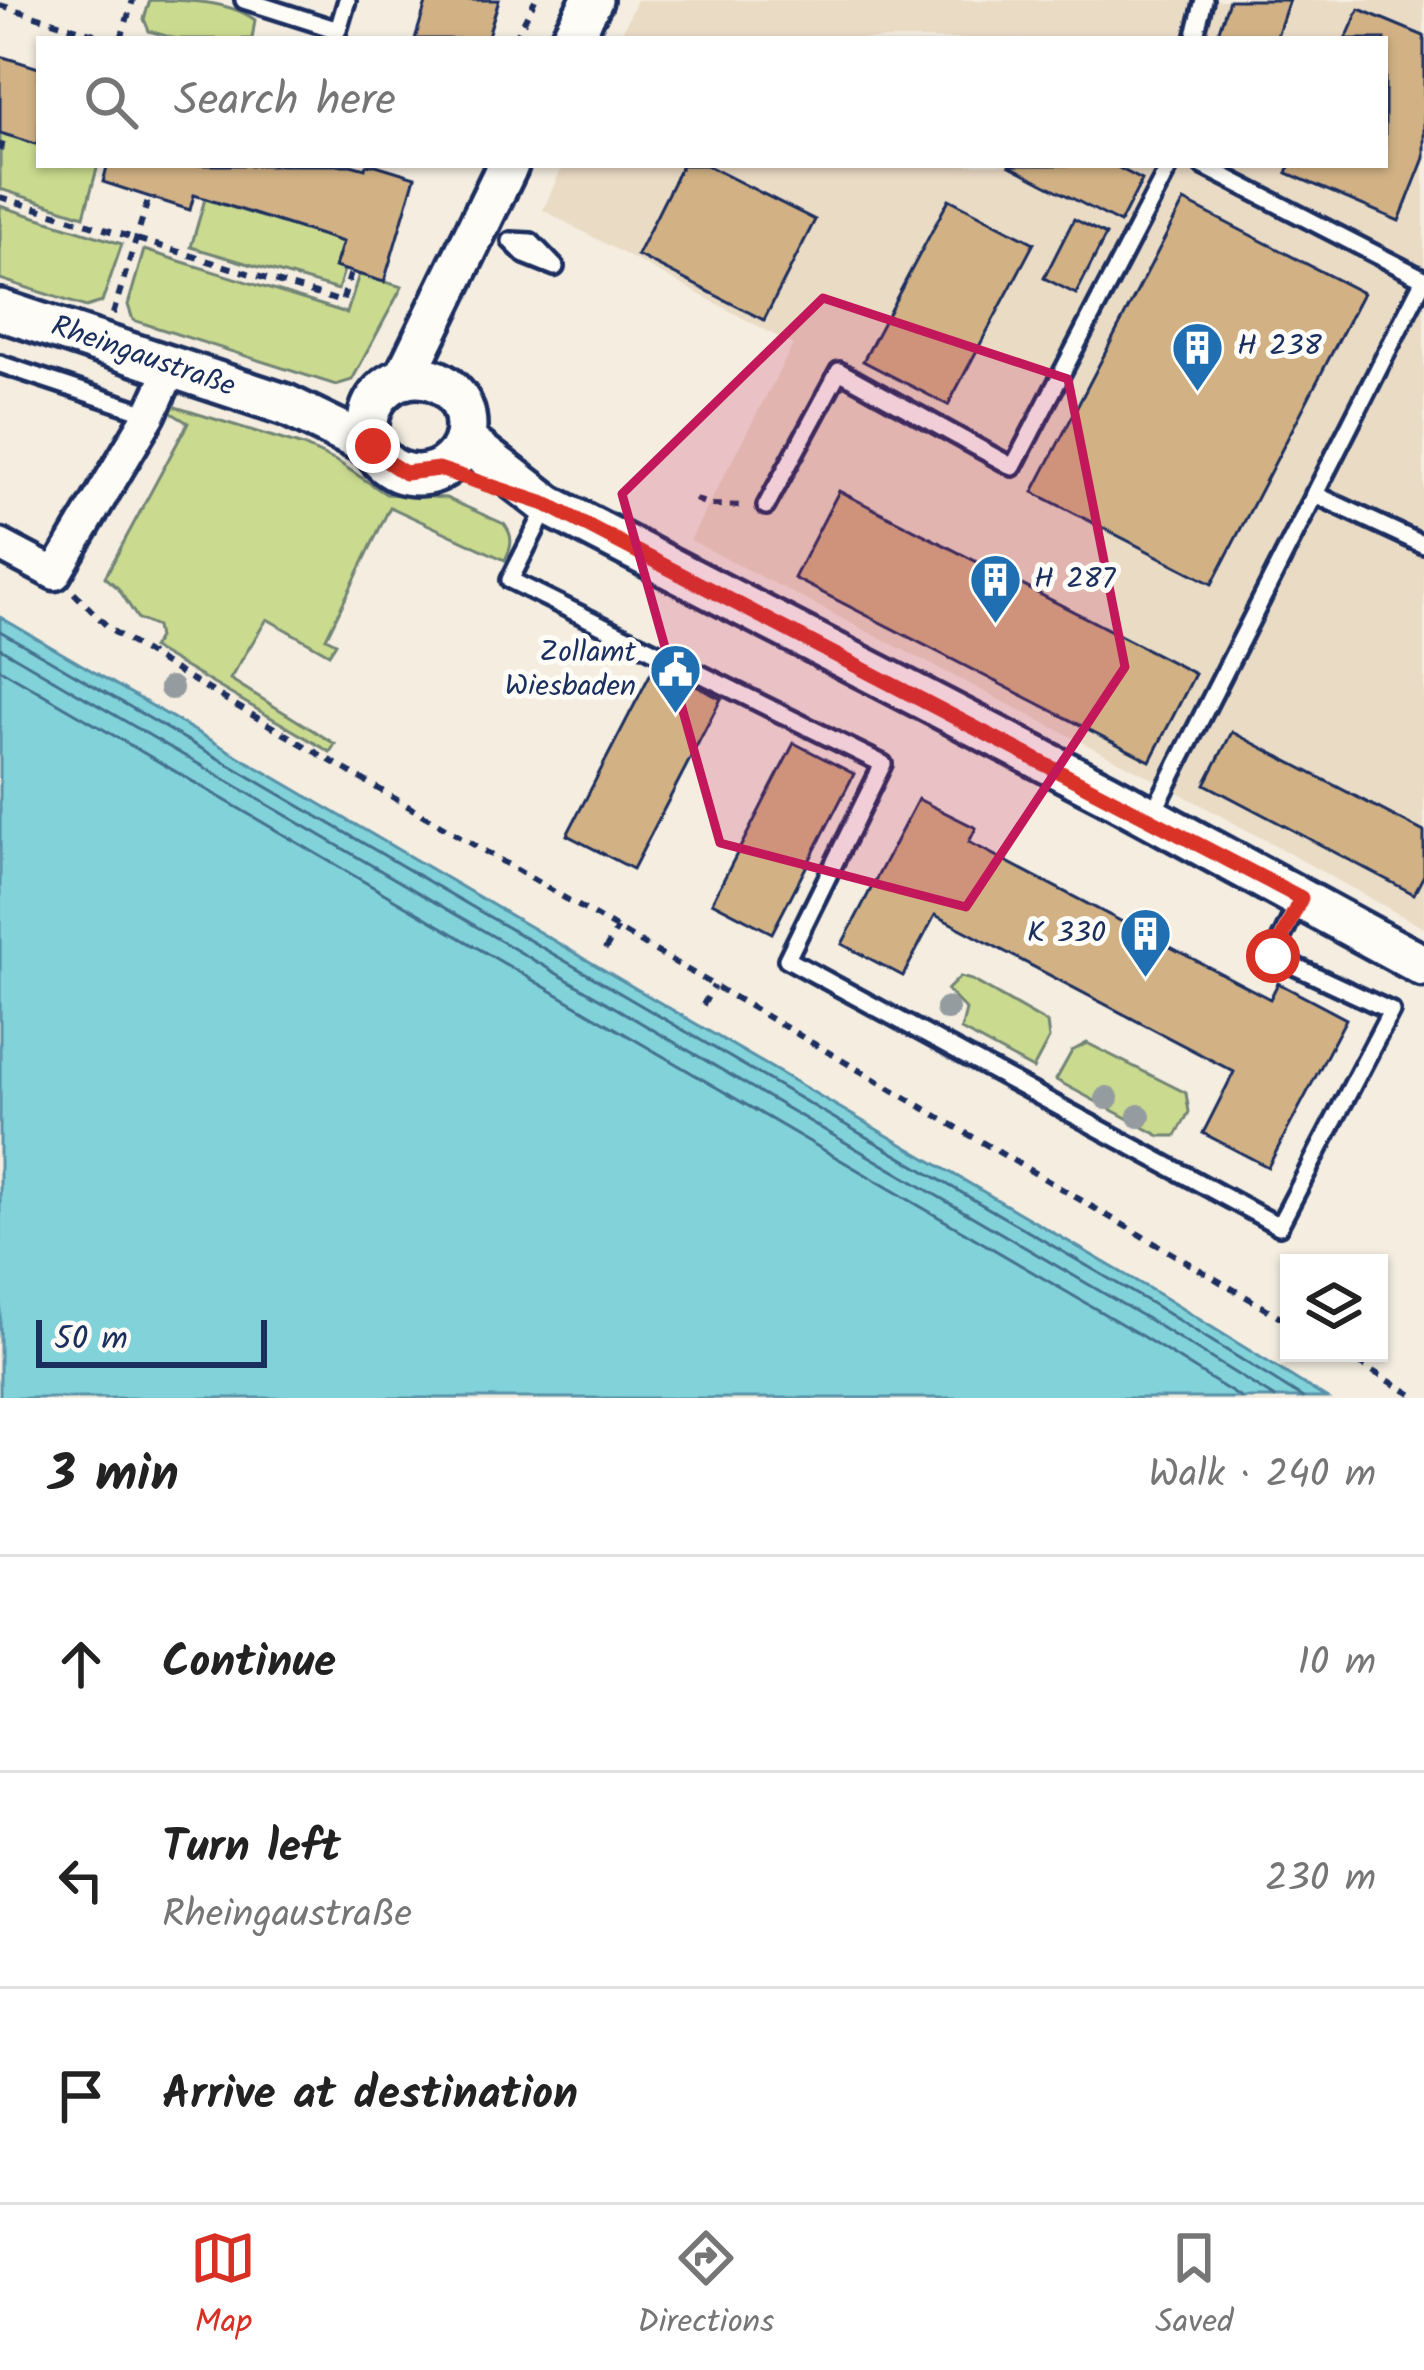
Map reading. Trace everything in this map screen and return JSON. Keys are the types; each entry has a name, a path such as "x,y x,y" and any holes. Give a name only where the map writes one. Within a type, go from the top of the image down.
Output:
{"street":[{"path":"574,36 592,0"},
{"path":"404,379 450,290 495,233 507,168"},
{"path":"444,385 450,290"},
{"name":"Rheingaustraße","path":"0,310 286,405 372,428 380,457 405,473 452,455 1151,818 1424,966"},
{"path":"0,545 56,574 150,414 172,366"},
{"path":"372,428 385,389 404,379 426,378 444,385 462,406 452,455"}],"lane":[{"path":"244,0 338,30 347,0"},
{"path":"1195,36 1204,0"},
{"path":"766,506 839,371 1012,467 1168,168"},
{"path":"1151,818 1424,279 1208,168"},
{"path":"0,364 150,414"},
{"path":"1314,494 1424,545"},
{"path":"548,505 510,580 883,764 787,959 1280,1226 1391,1011 1273,956 1301,898"}],"path":[{"path":"122,36 133,0"},
{"path":"517,36 536,0"},
{"path":"0,5 100,36"},
{"path":"0,151 5,134"},
{"path":"0,196 342,302 351,272"},
{"path":"117,301 148,197"},
{"path":"695,500 709,505 766,506"},
{"path":"56,574 111,630 160,662 1280,1317"},
{"path":"605,950 617,929"},
{"path":"703,1005 714,986"},
{"path":"1357,1362 1418,1398"}],"highlighted area":[{"path":"823,298 1068,379 1125,667 966,907 720,843 622,494"}],"shaded area":[{"path":"637,0 1424,0 1424,928 1165,785 690,540 793,345 543,210 562,168 1388,168 1388,36 620,36"}],"green space":[{"path":"150,0 177,0 232,8 255,20 252,36 166,36 149,31 144,19"},
{"path":"0,133 36,144 36,168 97,168 84,216 0,189"},
{"path":"205,199 343,242 335,267 344,270 338,290 191,247"},
{"path":"0,206 122,244 102,302 86,307 0,279"},
{"path":"144,250 347,313 359,274 402,287 352,380 336,385 133,320 128,305"},
{"path":"172,406 303,446 338,462 386,494 446,498 504,524 509,533 505,560 390,507 326,638 336,643 329,654 267,619 230,679 335,744 330,752 152,648 158,638 156,627 138,619 105,577 188,423 165,409"},
{"path":"960,977 1047,1023 1049,1039 1033,1069 961,1030 966,1010 947,990"},
{"path":"1087,1043 1186,1093 1189,1112 1176,1136 1160,1136 1056,1080 1072,1051"}],"water":[{"path":"0,617 1160,1295 1326,1398 0,1398"}],"building":[{"path":"427,0 499,0 488,36 416,36"},
{"path":"1229,0 1289,0 1277,36 1217,36"},
{"path":"1359,9 1424,36 1424,158 1399,221 1287,173 1289,168 1388,168 1388,36 1347,36"},
{"path":"0,56 36,67 36,144 0,133"},
{"path":"107,168 386,168 415,177 384,282 335,267 343,242 194,195 190,210 103,182"},
{"path":"680,168 712,168 815,220 764,320 637,255"},
{"path":"1014,168 1119,168 1142,180 1120,223"},
{"path":"949,199 1034,243 948,405 863,361"},
{"name":"H 238","path":"1184,201 1363,293 1212,584 1033,492"},
{"path":"1074,219 1106,235 1076,294 1044,278"},
{"name":"H 287","path":"839,491 1195,674 1150,761 794,578"},
{"path":"655,665 721,699 633,869 567,835"},
{"path":"1232,732 1424,832 1424,875 1414,894 1205,784"},
{"path":"794,743 854,774 772,933 712,902"},
{"name":"K 330","path":"918,799 976,828 969,842 1270,999 1278,983 1346,1019 1268,1167 1203,1133 1234,1072 935,915 903,976 842,944"}],"place":[{"name":"H 238","path":"1198,393"},
{"name":"H 287","path":"995,626"},
{"name":"Zollamt Wiesbaden","path":"675,716"},
{"name":"K 330","path":"1145,980"}],"route":[{"path":"373,446 380,457 405,473 439,469 548,505 1301,898 1273,956"}]}
